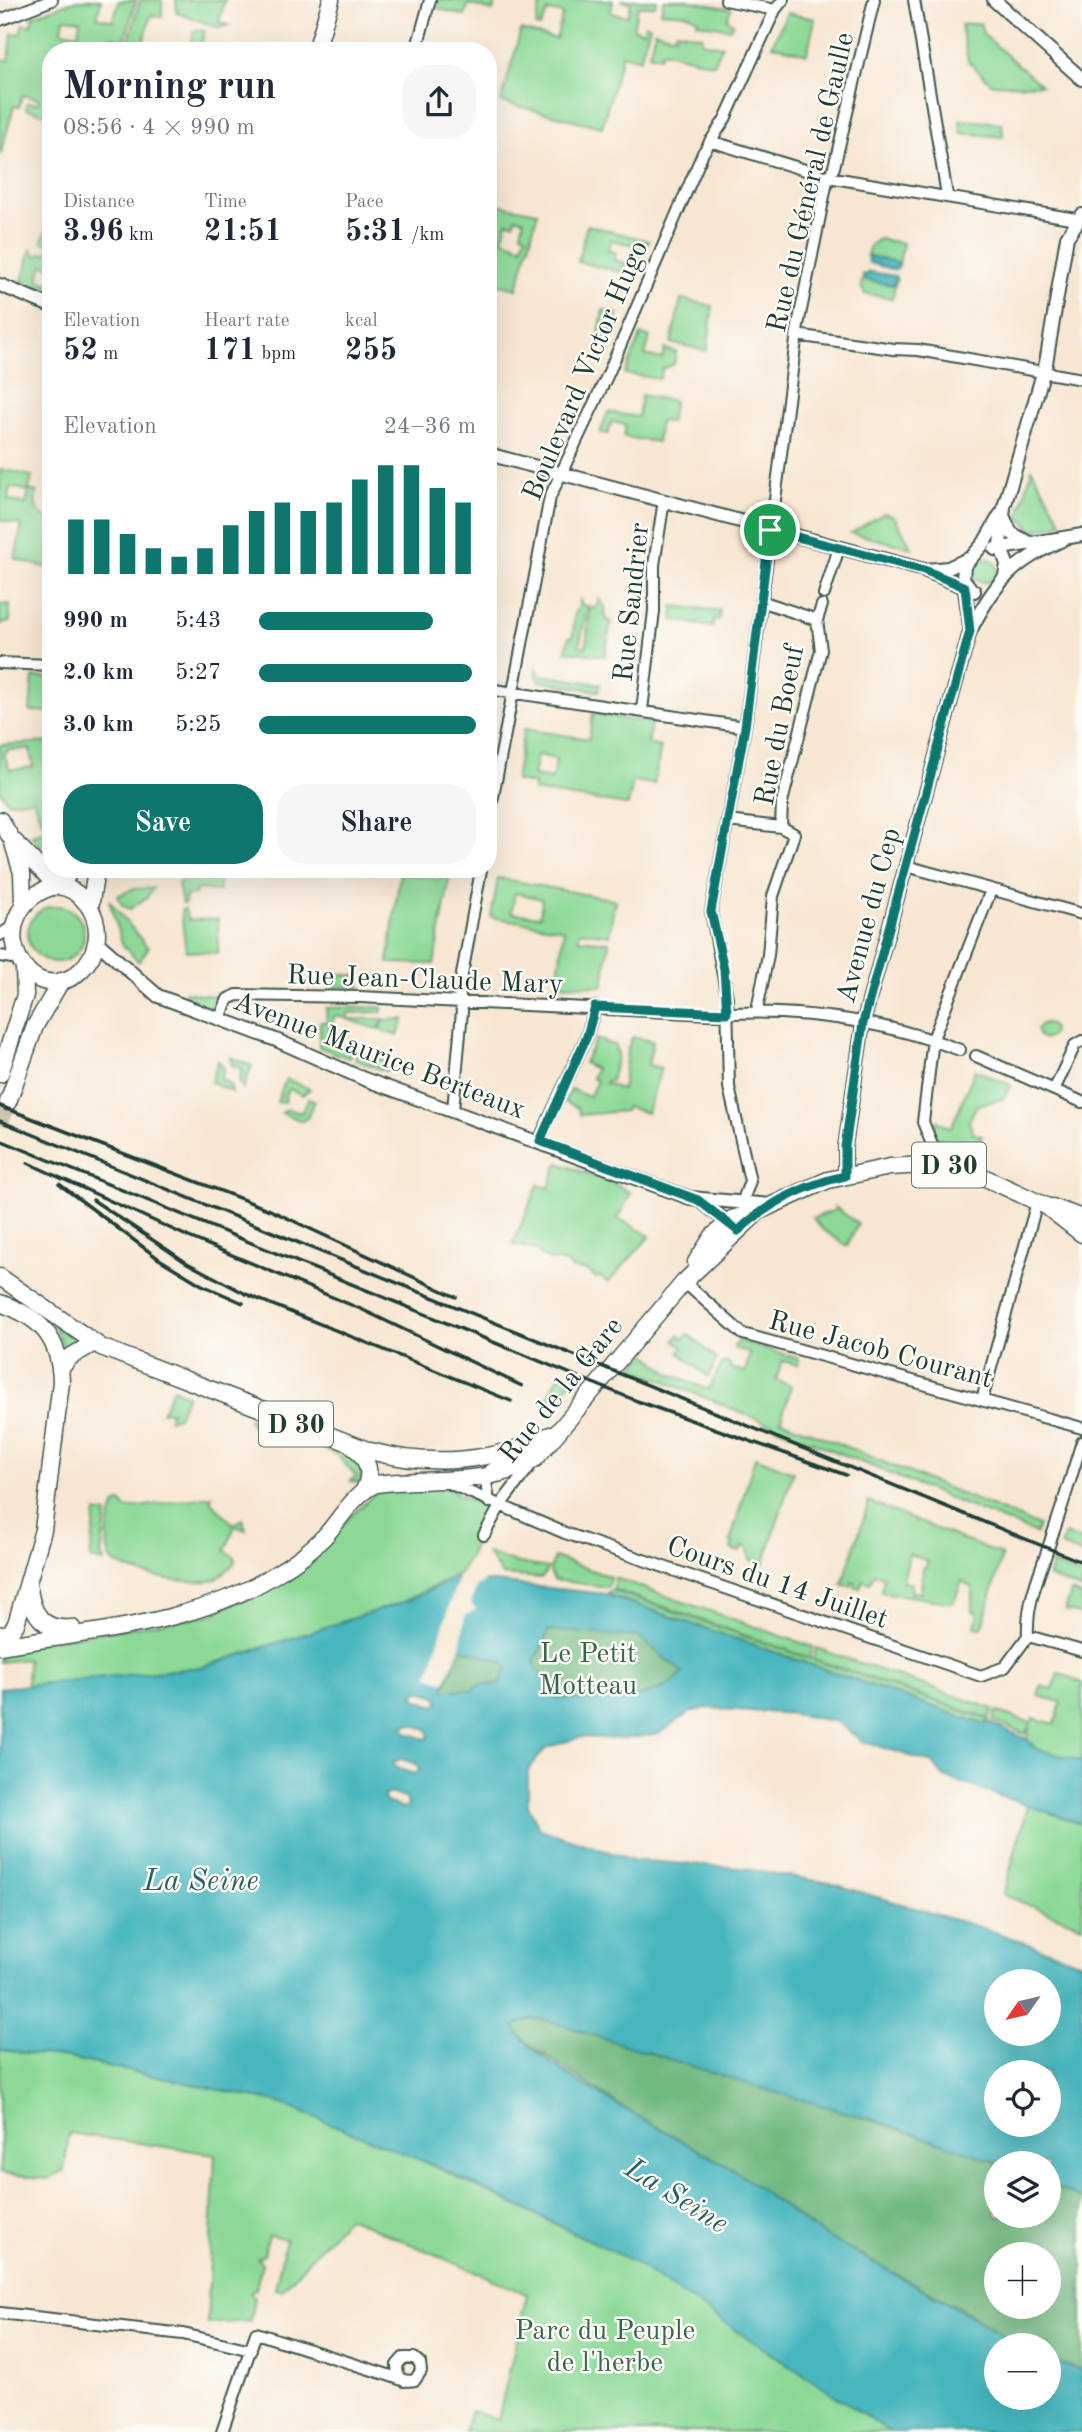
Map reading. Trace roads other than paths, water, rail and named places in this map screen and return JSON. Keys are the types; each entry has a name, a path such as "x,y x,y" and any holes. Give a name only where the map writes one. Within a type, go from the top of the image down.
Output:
{"main road":[{"path":"319,42 331,0"},
{"path":"0,820 11,838 42,870"},
{"path":"11,838 22,873 23,904"},
{"path":"8,1101 35,1026 61,981 87,964 98,943 97,924 90,908 76,893 58,886 50,878"},
{"path":"0,1074 25,995 21,964 6,931 23,904 40,891 58,886 64,878"},
{"path":"90,908 95,878"},
{"path":"21,964 41,980 61,981"},
{"name":"D 30","path":"734,1226 765,1208 828,1180 890,1167 940,1164 962,1167 1041,1204 1082,1234"},
{"path":"1041,1204 1082,1218"},
{"name":"Rue de la Gare","path":"534,1451 555,1433 684,1282 713,1236 734,1226"},
{"name":"D 30","path":"0,1277 94,1343 350,1445 398,1458 449,1460 534,1451"},
{"name":"D 30","path":"0,1285 27,1295"},
{"path":"0,1303 33,1317 47,1332 61,1368 45,1516 14,1630 0,1635"},
{"path":"61,1368 75,1353 94,1343"},
{"name":"D 30","path":"350,1445 368,1466 369,1476 363,1492"},
{"name":"D 30","path":"439,1478 485,1475 518,1468 534,1451"},
{"path":"0,1646 153,1619 228,1598 281,1571 324,1537 363,1492 376,1484 439,1478"},
{"path":"28,1583 33,1610 53,1628 153,1619"}],"street":[{"path":"0,20 52,0"},
{"path":"418,42 430,0"},
{"path":"726,0 775,10"},
{"name":"Boulevard Victor Hugo","path":"497,774 545,513 559,474 608,374 710,141 726,117 782,0"},
{"name":"Rue du Général de Gaulle","path":"742,1203 750,1181 729,1087 724,969 711,911 745,727 796,335 828,177 834,167 874,0"},
{"path":"914,0 947,195"},
{"path":"993,0 1082,79"},
{"path":"710,141 828,177 1081,218 1067,236 1041,378 1004,513 1000,552 1007,567 1005,576"},
{"path":"0,285 42,302"},
{"path":"796,335 918,350 1041,378 1082,379"},
{"path":"497,457 924,570 986,592 995,588 1026,558 1062,540"},
{"name":"Rue Sandrier","path":"642,710 654,611 653,565 664,500"},
{"path":"1004,513 1015,536 1031,544"},
{"path":"967,585 964,566 1004,513"},
{"path":"924,570 948,568 984,548 1000,552 1082,535"},
{"name":"Rue du Boeuf","path":"757,1010 768,955 773,896 794,834 781,827 782,802 821,650 817,620 839,548"},
{"name":"Avenue du Cep","path":"967,585 970,631"},
{"name":"Avenue du Cep","path":"845,1176 845,1147 863,1023 970,631 995,588"},
{"path":"761,601 817,620"},
{"path":"0,663 42,665"},
{"path":"497,690 745,727"},
{"path":"727,821 781,827"},
{"path":"906,866 1082,914"},
{"path":"453,1110 461,1003 459,991 480,878"},
{"path":"940,1164 923,1122 933,1040 991,890"},
{"name":"Avenue Maurice Berteaux","path":"98,943 158,996 220,1018 360,1078 698,1200 734,1226"},
{"path":"0,956 21,964"},
{"name":"Rue Jean-Claude Mary","path":"220,1018 228,999 237,995 360,997 727,1013 757,1010 839,1017 933,1040 960,1050"},
{"path":"540,1141 587,1036 595,1007"},
{"path":"1055,1088 1075,1045 1082,1041"},
{"path":"976,1056 1082,1101"},
{"name":"Avenue Maurice Berteaux","path":"698,1200 742,1203 765,1208"},
{"path":"982,1400 1041,1204"},
{"name":"Rue Jacob Courant","path":"684,1282 743,1334 1082,1428"},
{"path":"1082,1442 1051,1539 1032,1587 1027,1619 1028,1636 1082,1651"},
{"name":"Rue de la Gare","path":"484,1535 534,1451"},
{"name":"Rue de la Gare","path":"485,1475 489,1502"},
{"name":"Cours du 14 Juillet","path":"439,1478 565,1533 981,1675 1005,1667 1028,1636"},
{"path":"0,2313 183,2334 251,2350"},
{"path":"222,2432 256,2333 404,2381"}],"water":[{"path":"867,256 898,262 896,270 869,263"},
{"path":"869,272 896,276 893,285 864,280 863,274 867,275"},
{"name":"La Seine","path":"456,1578 605,1594 983,1724 988,1722 1027,1739 1036,1749 1082,1761 1082,1824 944,1777 933,1763 862,1741 837,1722 794,1714 706,1708 691,1712 658,1734 623,1739 580,1737 546,1748 528,1770 528,1806 540,1829 633,1860 741,1868 830,1883 986,1929 1082,1963 1082,2199 1061,2190 1061,2151 984,2151 984,2158 877,2121 757,2087 550,2021 532,2018 514,2026 526,2042 577,2080 738,2173 829,2238 1000,2333 984,2333 984,2410 1061,2410 1061,2364 1082,2371 1082,2432 890,2432 629,2259 435,2166 277,2102 68,2058 0,2050 0,1688 203,1667 406,1601","holes":["549,1630 639,1637 683,1673 657,1691 641,1696 606,1700 556,1698 534,1663","460,1648 501,1661 507,1667 499,1684 478,1685 472,1690 444,1690","421,1691 437,1696 439,1703 435,1706 417,1700 414,1694","411,1724 427,1729 429,1736 425,1739 407,1733 403,1727","401,1759 417,1764 419,1771 414,1774 397,1768 393,1762","390,1793 406,1798 408,1805 404,1808 386,1802 383,1796"]}],"tunnel":[{"path":"0,1124 8,1102"}],"railway":[{"path":"0,1106 270,1210 456,1297"},
{"path":"0,1121 1082,1562"},
{"path":"0,1140 637,1401 846,1475"},
{"path":"28,1163 189,1237 363,1310 522,1386"},
{"path":"59,1184 159,1259 202,1285 243,1303"},
{"path":"93,1200 187,1263 246,1294 511,1401"}],"park label":[{"name":"Le Petit Motteau","path":"588,1668"},
{"name":"Parc du Peuple de l'herbe","path":"605,2345"}]}
